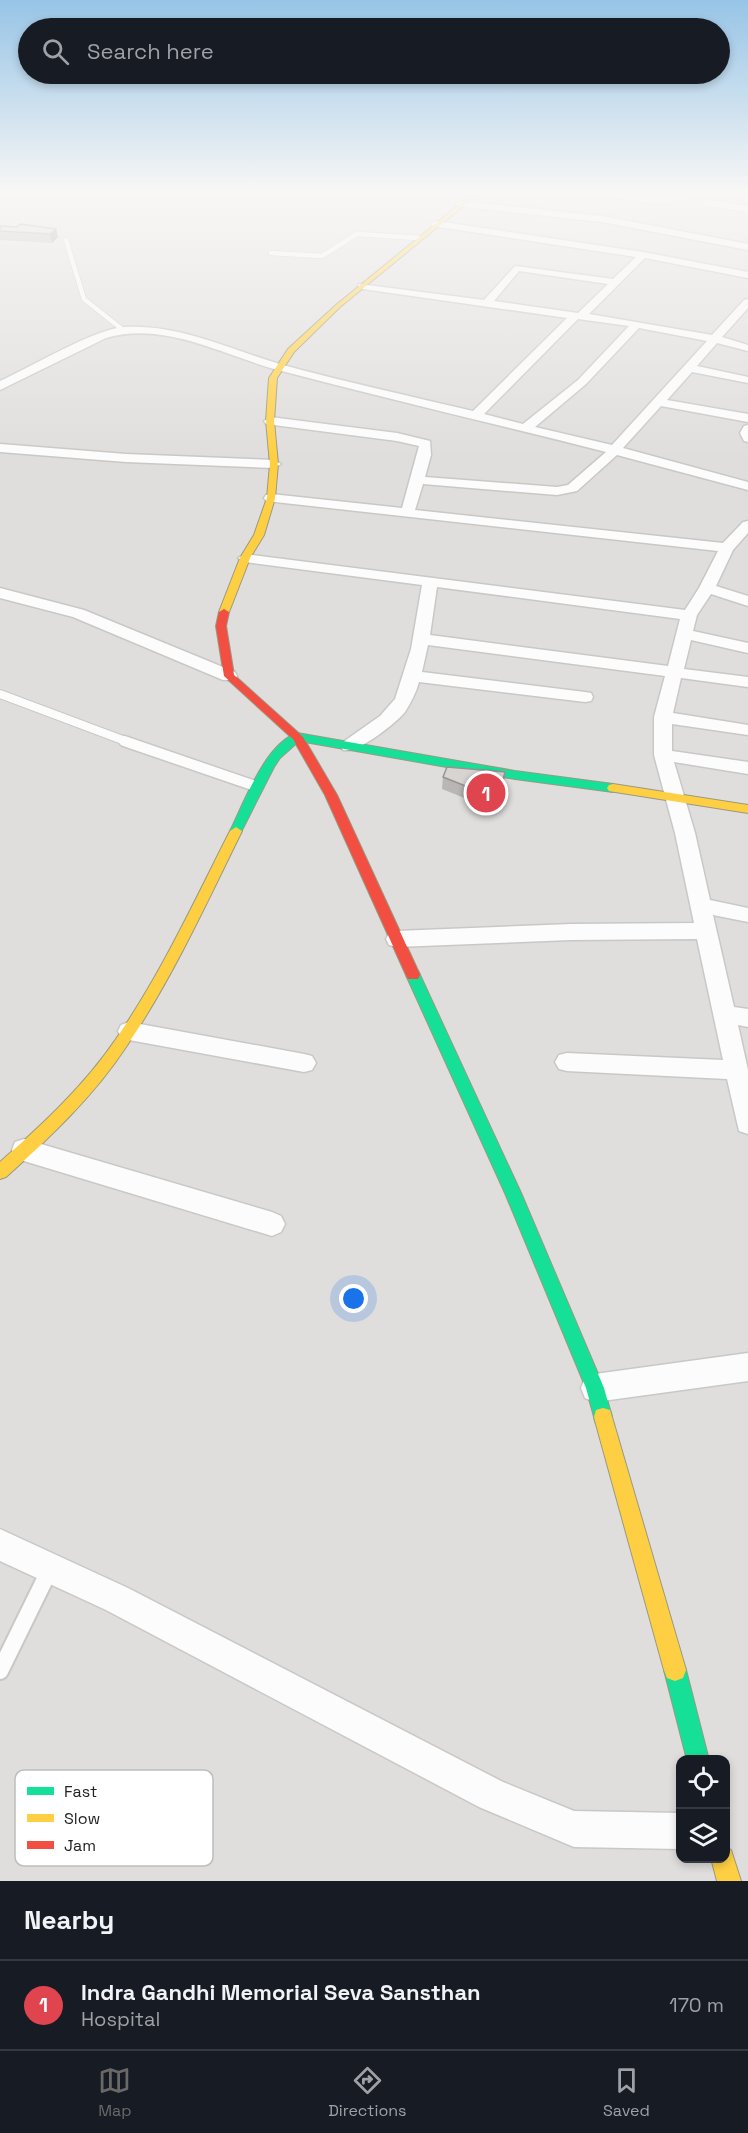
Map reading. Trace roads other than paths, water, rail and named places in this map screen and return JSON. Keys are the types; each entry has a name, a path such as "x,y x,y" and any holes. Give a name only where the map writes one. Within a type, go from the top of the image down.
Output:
{"street":[{"path":"229,676 221,626 225,607 245,558 259,535 271,498 274,464 270,421 273,378 291,351 368,282"},
{"path":"488,302 504,282"},
{"path":"476,415 616,282"},
{"path":"363,286 637,324 717,339 748,348"},
{"path":"418,480 567,490 572,488 615,450 659,402 675,391 690,368 746,307"},
{"path":"527,428 582,382 637,324"},
{"path":"0,386 102,336 123,330 144,330 188,337 279,367 615,450 748,486"},
{"path":"690,368 748,380"},
{"path":"659,402 748,418"},
{"path":"270,421 421,441 426,444 425,455 407,513"},
{"path":"748,429 746,433 748,438"},
{"path":"0,448 126,458 274,464"},
{"path":"271,498 727,548"},
{"path":"748,525 727,548 707,588 689,615 663,717 663,755 676,795 699,905 742,1085 748,1124"},
{"path":"245,558 689,615"},
{"path":"349,746 397,710 406,695 421,639 430,582"},
{"path":"707,588 748,601"},
{"path":"0,593 58,607 87,617 169,654 229,676 297,737 331,795 513,1192 595,1388 669,1644 697,1755"},
{"path":"684,634 748,648"},
{"path":"421,639 748,682"},
{"path":"411,676 585,697"},
{"path":"663,717 748,730"},
{"path":"297,737 515,775 676,795 748,809"},
{"path":"0,1172 57,1121 120,1045 166,969 276,755 297,737"},
{"path":"663,755 748,768"},
{"path":"699,905 748,915"},
{"path":"396,939 571,932 705,931"},
{"path":"724,1014 748,1018"},
{"path":"129,1031 304,1063"},
{"path":"567,1062 742,1085"},
{"path":"24,1150 272,1224"},
{"path":"595,1388 748,1367"},
{"path":"0,1545 117,1599 491,1795 574,1829 676,1831"},
{"path":"724,1863 729,1881"}],"lane":[{"path":"79,282 84,298 123,330"},
{"path":"0,694 143,748 258,787"},
{"path":"0,1671 51,1569"}],"place":[{"name":"Indra Gandhi Memorial Seva Sansthan","path":"486,793"}]}
